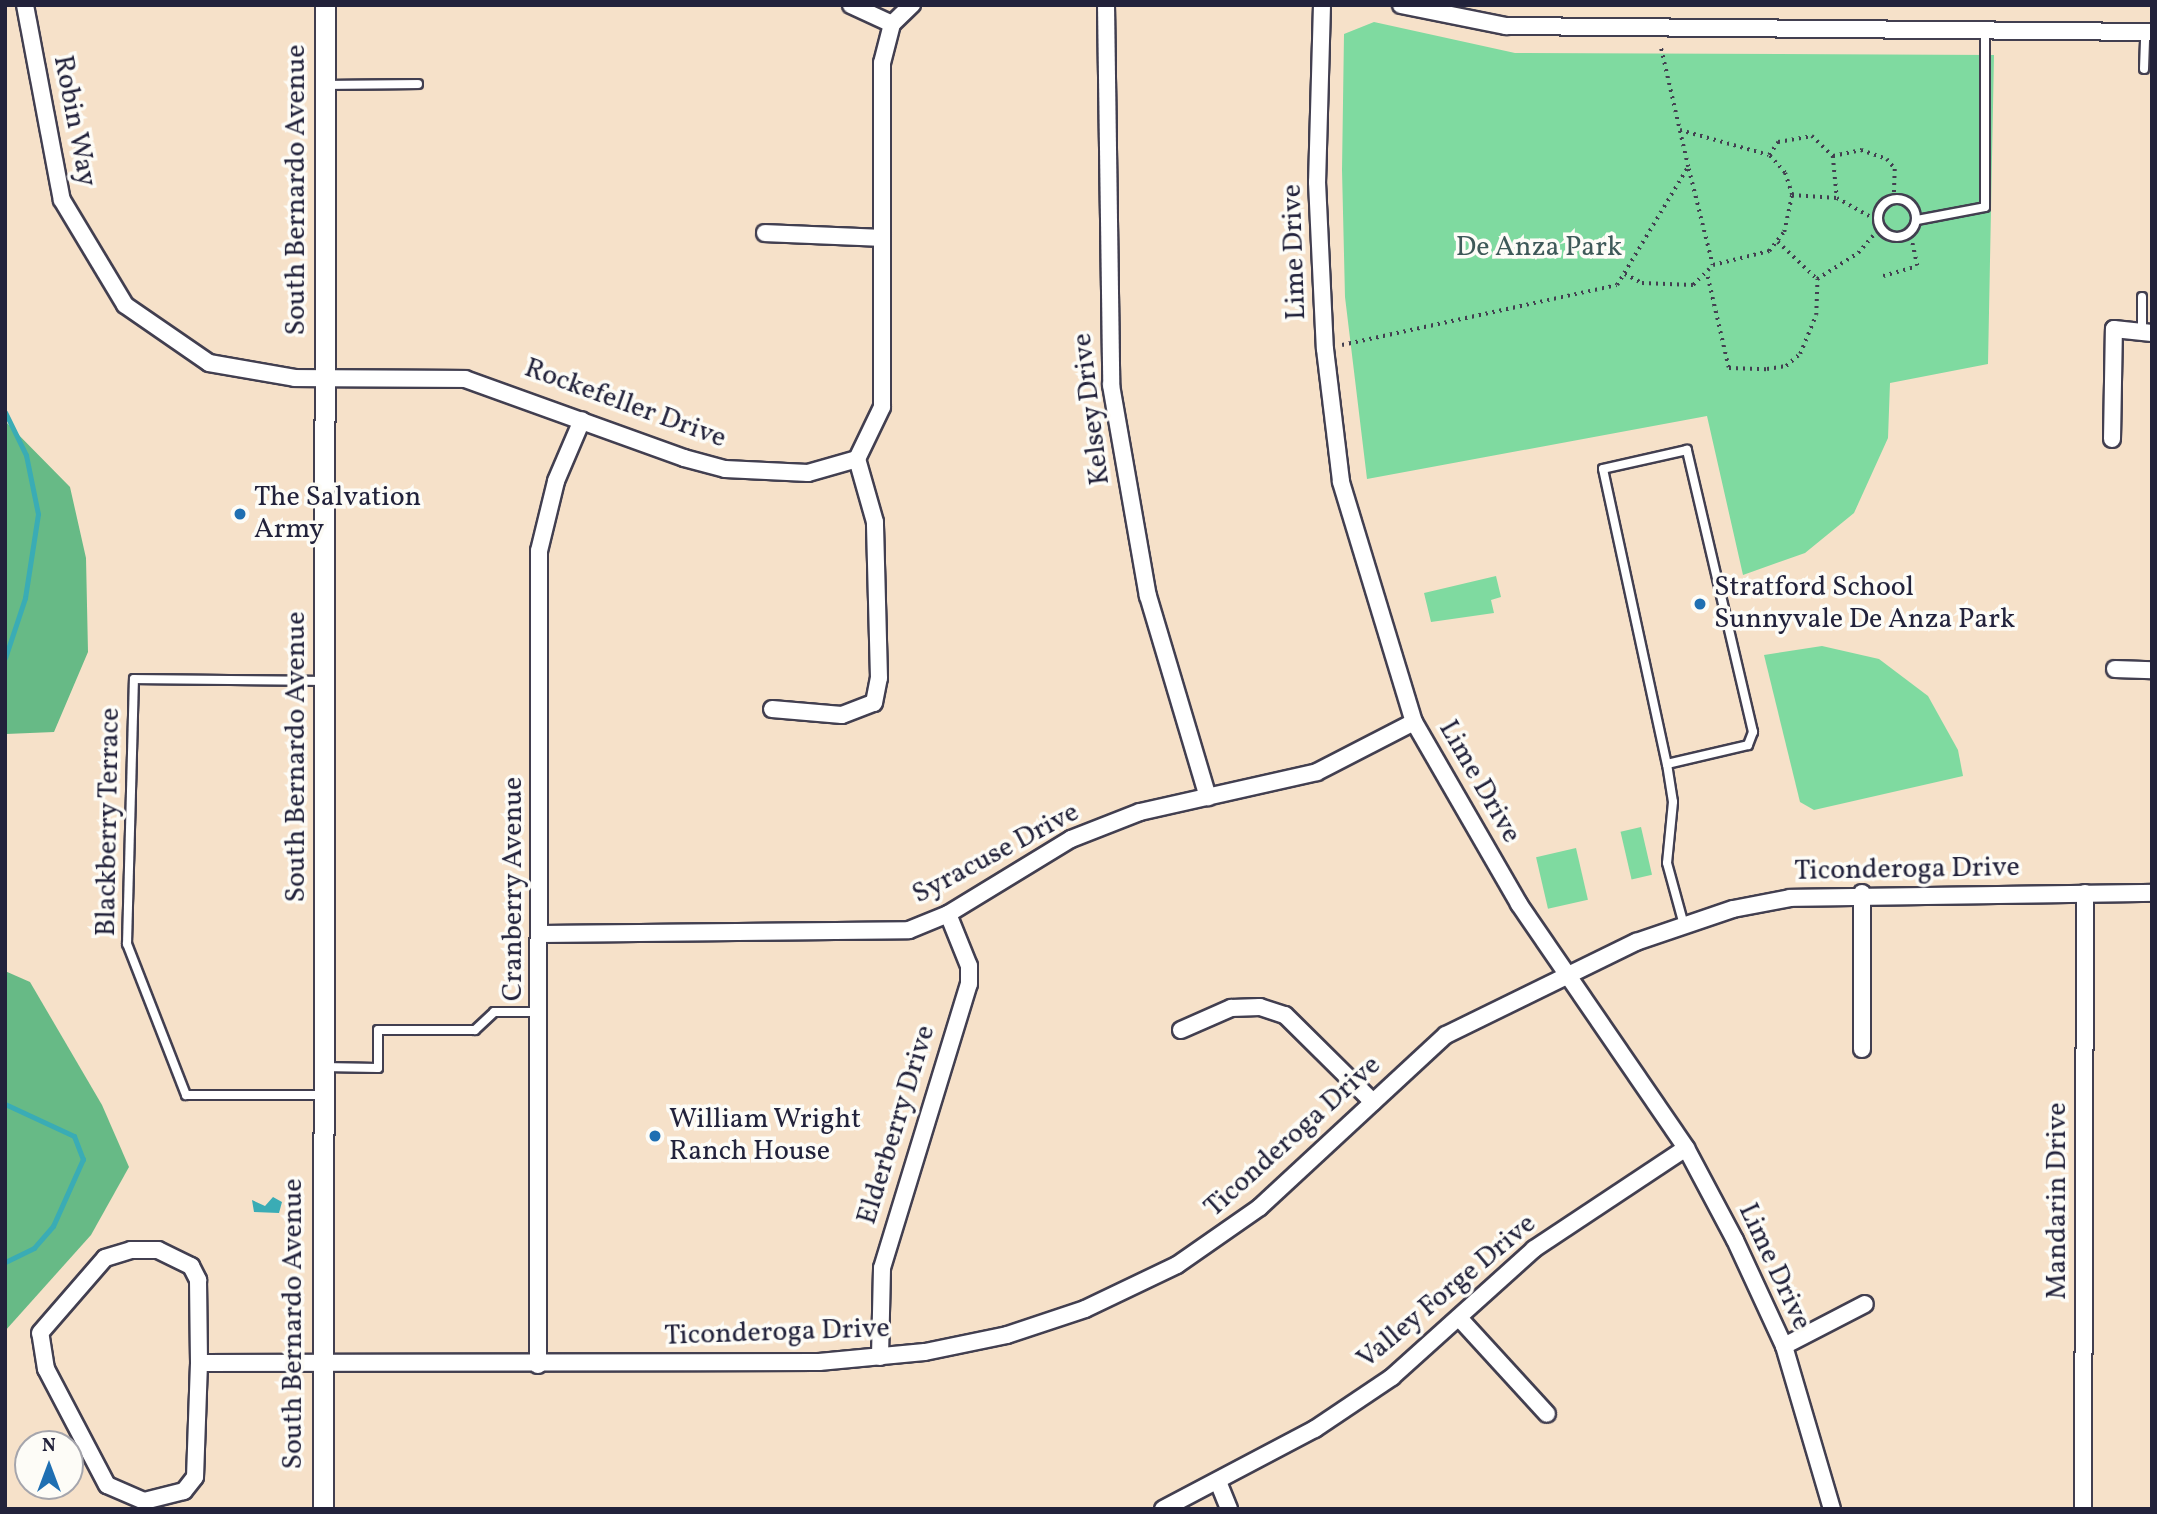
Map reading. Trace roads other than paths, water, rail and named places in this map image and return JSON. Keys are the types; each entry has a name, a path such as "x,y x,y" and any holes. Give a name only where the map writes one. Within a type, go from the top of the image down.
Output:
{"street":[{"name":"Robin Way","path":"25,5 62,200 125,304 209,363 250,373 325,377"},
{"name":"South Bernardo Avenue","path":"323,1509 321,1095 326,681 326,5"},
{"path":"851,5 892,24"},
{"path":"772,709 842,715 874,703 879,678 875,522 857,459 883,407 882,63 892,24 912,5"},
{"name":"Kelsey Drive","path":"1106,5 1111,385 1148,596 1208,797"},
{"name":"Lime Drive","path":"1321,5 1317,183 1325,349 1341,482 1415,722 1519,904 1686,1148 1784,1346 1832,1509"},
{"path":"1401,5 1506,26 2148,32"},
{"path":"765,233 882,238"},
{"path":"2112,439 2114,329 2147,333"},
{"name":"Rockefeller Drive","path":"325,377 465,379 725,469 808,472 857,459"},
{"name":"Cranberry Avenue","path":"538,1365 541,934 538,551 556,481 582,420"},
{"path":"2115,669 2152,670"},
{"name":"Syracuse Drive","path":"541,934 869,934 909,930 948,914 1071,839 1140,812 1317,772 1415,722"},
{"path":"1862,892 1862,1049"},
{"name":"Ticonderoga Drive","path":"199,1363 323,1366 538,1365 880,1357 1007,1335 1085,1309 1177,1265 1260,1208 1446,1035 1567,974 1684,925 1765,902 1862,892 2152,893"},
{"name":"Mandarin Drive","path":"2083,1509 2085,893"},
{"name":"Elderberry Drive","path":"880,1357 882,1268 969,984 969,966 948,914"},
{"path":"1181,1030 1231,1008 1259,1007 1285,1016 1373,1102"},
{"name":"Valley Forge Drive","path":"1163,1509 1219,1484 1348,1407 1461,1320 1534,1249 1686,1148"},
{"path":"158,1250 180,1257 198,1280 199,1363 195,1477 170,1497 144,1501 107,1485 46,1369 40,1333 105,1258 158,1250"},
{"path":"1784,1346 1865,1304"},
{"path":"1461,1320 1547,1414"},
{"path":"1219,1484 1229,1509"}],"lane":[{"path":"1917,220 1985,207 1985,31"},
{"path":"2144,69 2148,32"},
{"path":"325,85 418,84"},
{"path":"1894,199 1911,204 1917,220 1910,233 1895,238 1879,225 1883,205 1894,199"},
{"path":"2142,297 2147,333"},
{"path":"1667,764 1748,745 1753,732 1687,450 1603,469 1667,764 1673,802 1667,863 1684,925"},
{"name":"Blackberry Terrace","path":"321,1095 186,1095 127,944 134,679 326,681"},
{"path":"323,1067 377,1068 378,1030 475,1030 494,1012 541,1012"}],"water":[{"path":"273,1197 282,1202 279,1213 254,1212 252,1200 265,1206"}],"waterway":[{"path":"5,412 26,455 38,514 25,598 5,658"},
{"path":"5,1104 74,1136 83,1159 53,1226 34,1248 5,1262"}],"place":[{"name":"The Salvation Army","path":"240,514"},
{"name":"Stratford School Sunnyvale De Anza Park","path":"1700,604"},
{"name":"William Wright Ranch House","path":"655,1136"}],"park label":[{"name":"De Anza Park","path":"1539,248"}]}
